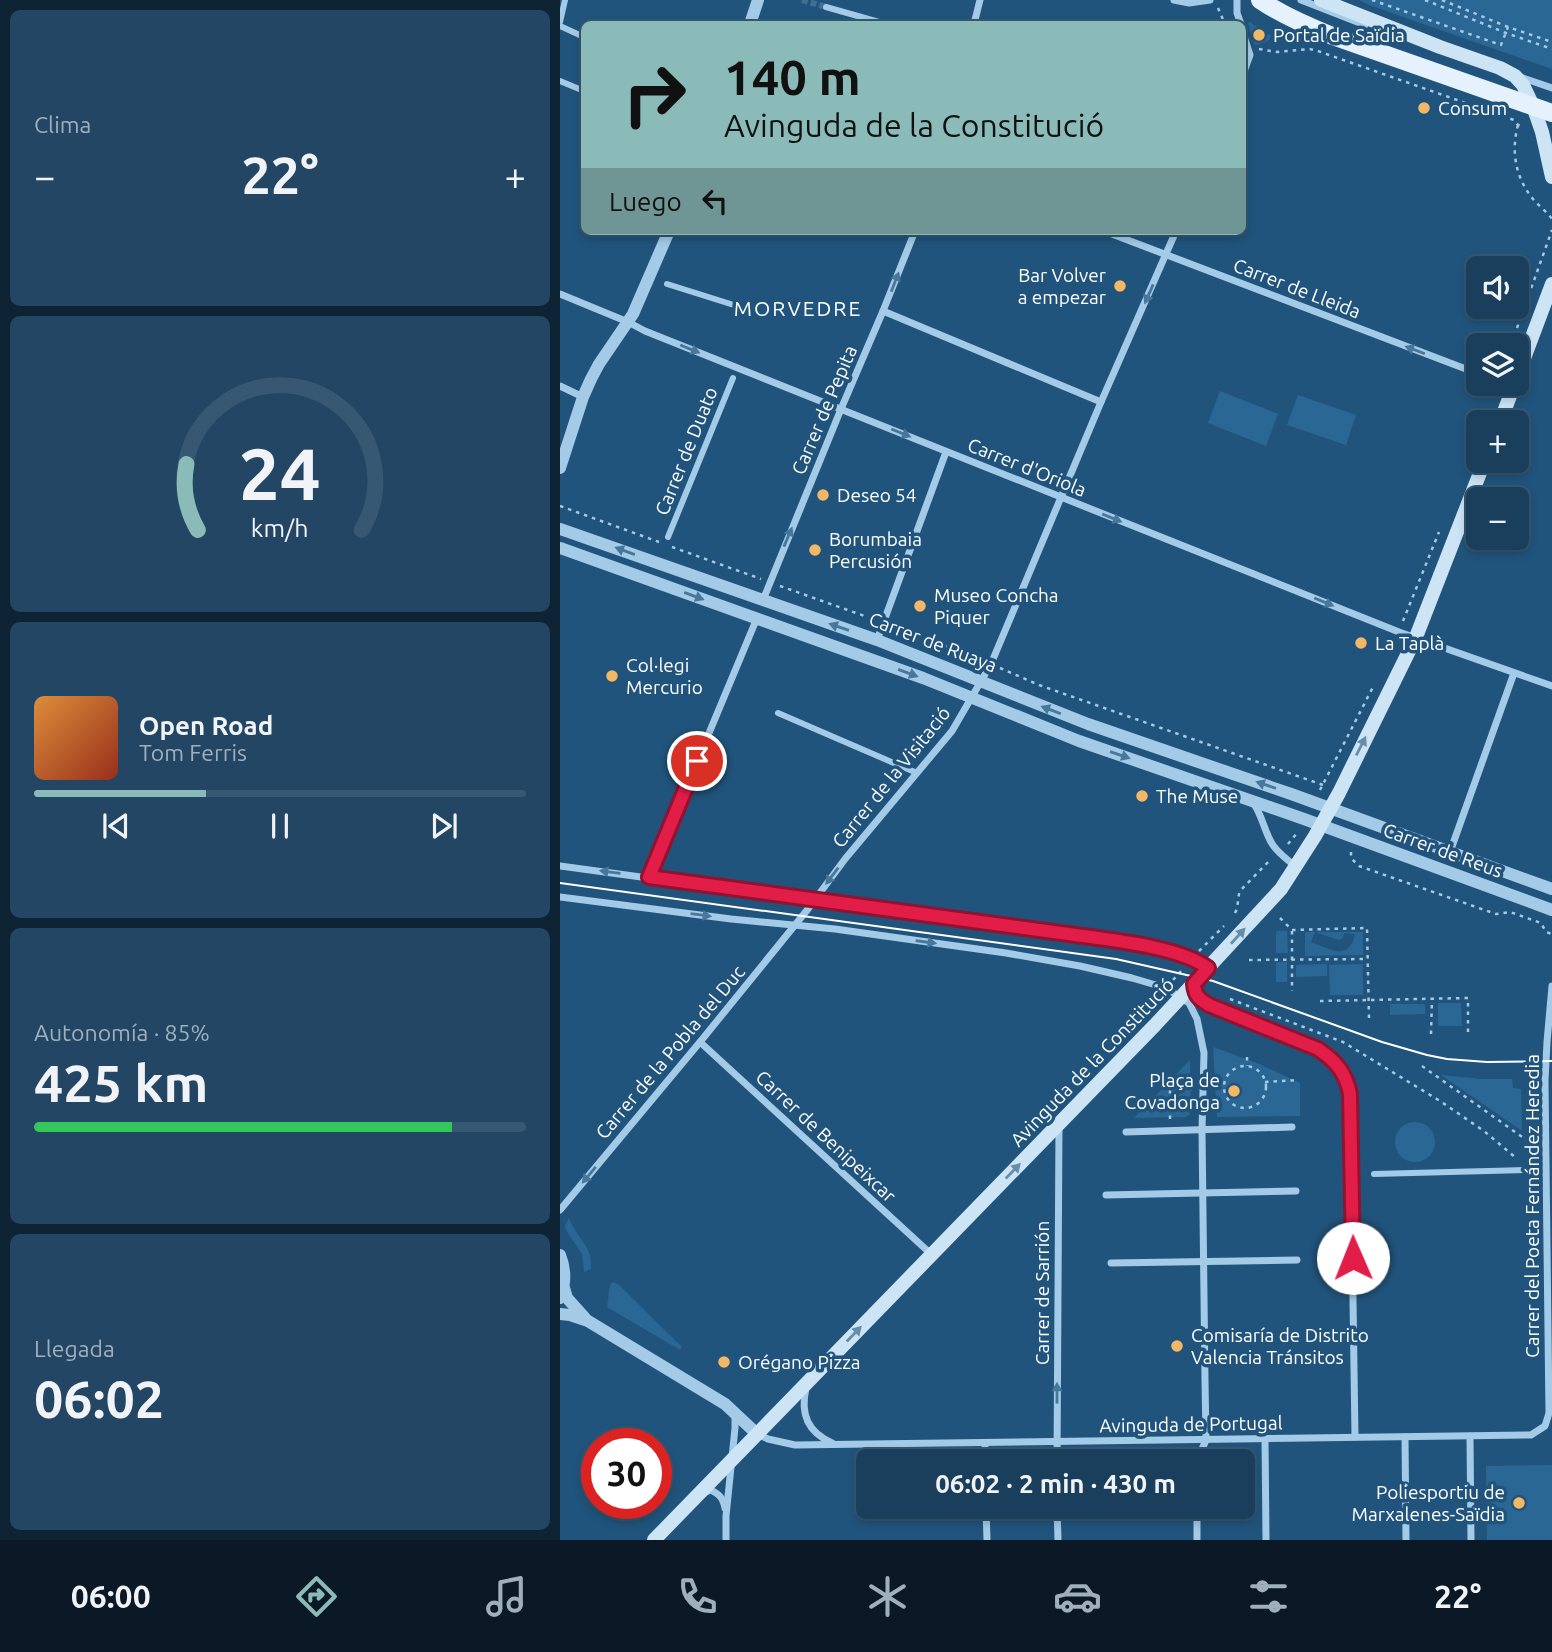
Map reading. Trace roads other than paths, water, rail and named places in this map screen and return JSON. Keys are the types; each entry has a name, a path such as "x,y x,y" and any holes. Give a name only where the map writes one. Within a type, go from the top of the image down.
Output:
{"main road":[{"path":"1260,0 1285,16 1330,35 1552,113"},
{"path":"1321,0 1500,68 1514,76 1533,106 1552,177"},
{"path":"1529,341 1552,284"},
{"name":"Avinguda de la Constitució","path":"654,1540 1181,998 1280,889 1321,826 1416,637 1480,473"}],"street":[{"path":"565,0 560,24 581,35"},
{"path":"751,21 758,0"},
{"path":"975,21 980,0"},
{"path":"1174,0 1189,3 1210,0"},
{"path":"1237,0 1240,21"},
{"path":"1301,0 1412,41 1440,47"},
{"path":"825,7 875,21"},
{"path":"1246,42 1250,55 1246,68"},
{"path":"1514,76 1552,88"},
{"path":"560,80 581,90"},
{"path":"560,468 583,397 599,364 633,314 667,235"},
{"name":"Carrer de Pepita","path":"763,600 913,235"},
{"name":"Carrer de Lleida","path":"1115,235 1466,369"},
{"name":"Carrer de la Visitació","path":"804,914 845,859 952,731 991,664 1174,235"},
{"path":"667,284 737,306"},
{"name":"Carrer d'Oriola","path":"560,294 628,321 645,331 1061,498 1416,637 1552,686"},
{"path":"883,311 1101,402"},
{"name":"Carrer de Duato","path":"668,537 733,378"},
{"path":"560,386 583,397"},
{"path":"877,640 946,452"},
{"name":"Carrer de Ruaya","path":"560,529 877,640 1088,724 1330,808"},
{"name":"Carrer de Ruaya","path":"560,548 923,678 1079,741 1321,826"},
{"path":"649,877 757,618"},
{"path":"1450,852 1514,673"},
{"path":"778,713 917,773"},
{"path":"1251,801 1260,812 1274,847 1296,867"},
{"name":"Carrer de Reus","path":"1330,808 1552,888"},
{"name":"Carrer de Reus","path":"1321,826 1552,910"},
{"path":"560,866 1117,942 1163,950 1192,959 1208,968"},
{"path":"560,897 719,918 835,929 1019,955 1104,971 1166,988 1189,1003 1197,1019 1204,1052 1202,1193 1206,1440 1202,1449"},
{"name":"Carrer de la Pobla del Duc","path":"560,1210 804,914"},
{"path":"1194,984 1198,998 1209,1005 1318,1049 1331,1058 1348,1080 1355,1437"},
{"name":"Carrer del Poeta Fernández Heredia","path":"1545,1426 1549,1413 1545,1081 1552,986"},
{"path":"1197,1019 1200,1008 1209,1005"},
{"name":"Carrer de Benipeixcar","path":"700,1042 931,1254"},
{"name":"Carrer de Sarrión","path":"1057,1449 1059,1124"},
{"path":"1126,1132 1292,1127"},
{"path":"1374,1174 1530,1170"},
{"path":"1106,1195 1296,1191"},
{"path":"560,1255 565,1268 562,1293 588,1321"},
{"path":"1111,1263 1297,1260"},
{"path":"560,1314 588,1321 702,1388 725,1404 757,1434"},
{"path":"807,1383 804,1404 808,1423 814,1433 836,1445"},
{"path":"726,1540 735,1414"},
{"name":"Avinguda de Portugal","path":"757,1434 795,1445 985,1444 1531,1435 1545,1426"},
{"path":"1470,1436 1471,1540"},
{"path":"1405,1437 1406,1540"},
{"path":"1265,1439 1266,1540"},
{"path":"985,1444 985,1449"},
{"path":"699,1494 711,1490 720,1494 726,1516"},
{"path":"986,1519 987,1540"},
{"path":"1057,1519 1058,1540"},
{"path":"1197,1519 1197,1540"}],"tunnel":[{"path":"802,0 826,7"}],"tram line":[{"path":"560,883 1116,959 1213,981 1382,1042 1427,1055 1487,1062 1552,1061"}],"place":[{"name":"Portal de Saïdia","path":"1259,35"},
{"name":"Consum","path":"1424,108"},
{"name":"Bar Volver a empezar","path":"1120,286"},
{"name":"Deseo 54","path":"823,495"},
{"name":"Borumbaia Percusión","path":"815,550"},
{"name":"Museo Concha Piquer","path":"920,606"},
{"name":"La Taplà","path":"1361,643"},
{"name":"Col·legi Mercurio","path":"612,676"},
{"name":"The Muse","path":"1142,796"},
{"name":"Plaça de Covadonga","path":"1234,1091"},
{"name":"Comisaría de Distrito Valencia Tránsitos","path":"1177,1346"},
{"name":"Orégano Pizza","path":"724,1362"},
{"name":"Poliesportiu de Marxalenes-Saïdia","path":"1519,1503"}],"district":[{"name":"MORVEDRE","path":"798,309"}]}
